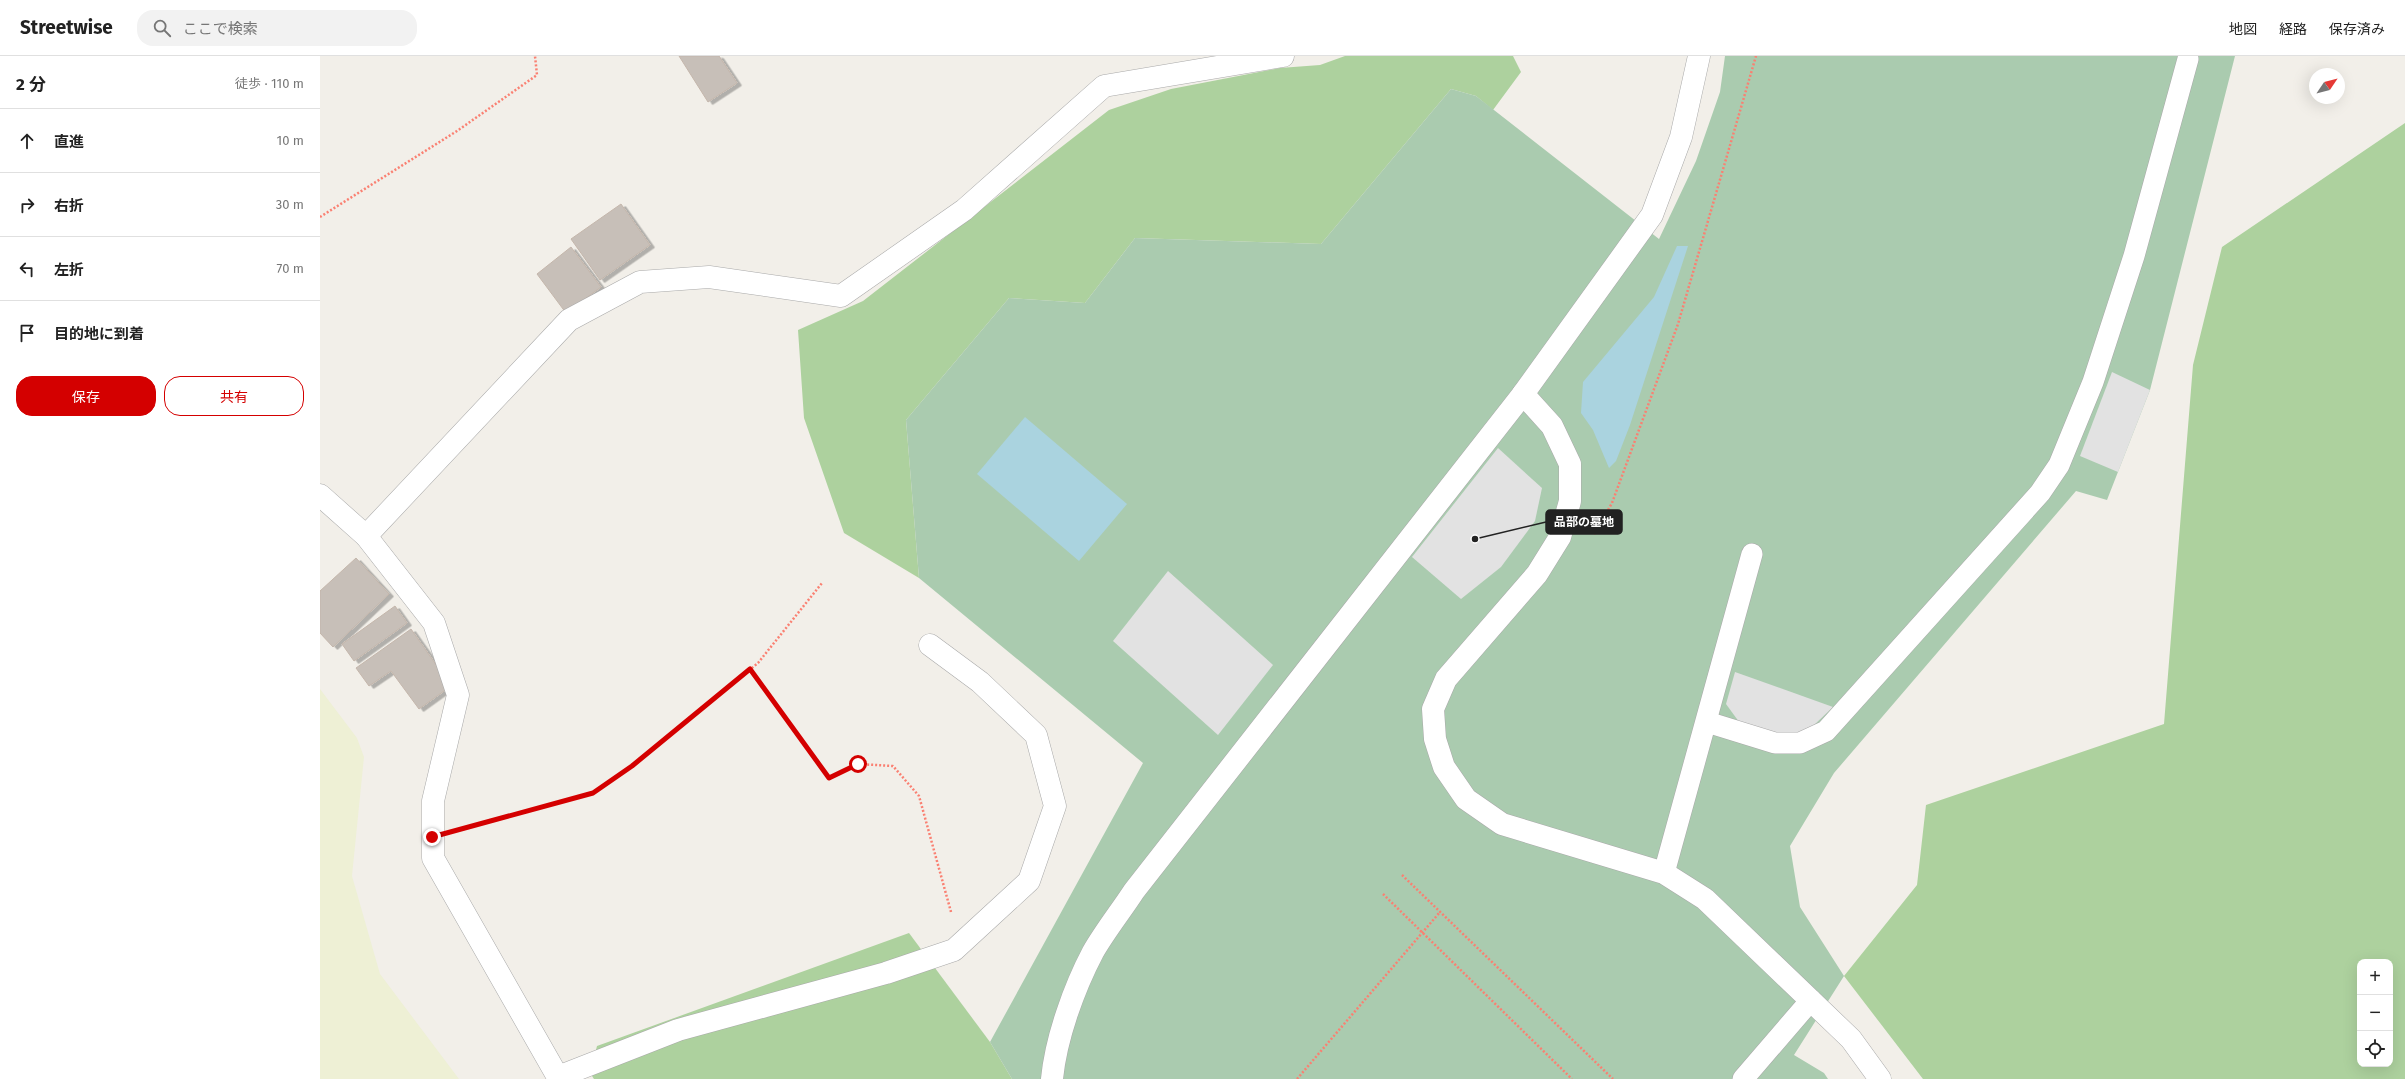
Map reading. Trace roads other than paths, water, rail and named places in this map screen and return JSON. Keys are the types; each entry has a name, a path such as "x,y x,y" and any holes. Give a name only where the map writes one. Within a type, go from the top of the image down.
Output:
{"street":[{"path":"366,536 569,320 640,282 709,277 841,296 964,210 1104,86 1283,56"},
{"path":"1052,1079 1054,1060 1070,1007 1093,952 1134,891 1523,394 1652,215 1681,137 1699,56"},
{"path":"1523,394 1552,426 1570,464 1570,501 1560,537 1537,574 1446,680 1433,709 1435,739 1444,766 1466,799 1502,824 1664,873 1705,899 1851,1038 1880,1079"},
{"path":"321,498 366,536 434,623 458,695 433,801 433,858 559,1078 678,1030 886,973 954,950 1029,881 1055,806 1036,735 980,682 930,645"}],"lane":[{"path":"1707,722 1775,743 1800,744 1826,731 2040,493 2059,465 2093,382 2134,256 2188,59"},
{"path":"1664,873 1707,722 1752,554"},
{"path":"1743,1079 1811,1000"}],"water":[{"path":"1677,246 1688,246 1630,425 1616,461 1609,468 1593,430 1581,413 1583,382 1654,297"},
{"path":"1025,417 1127,504 1079,561 977,474"}],"place":[{"name":"品部の墓地","path":"1475,539"}]}
